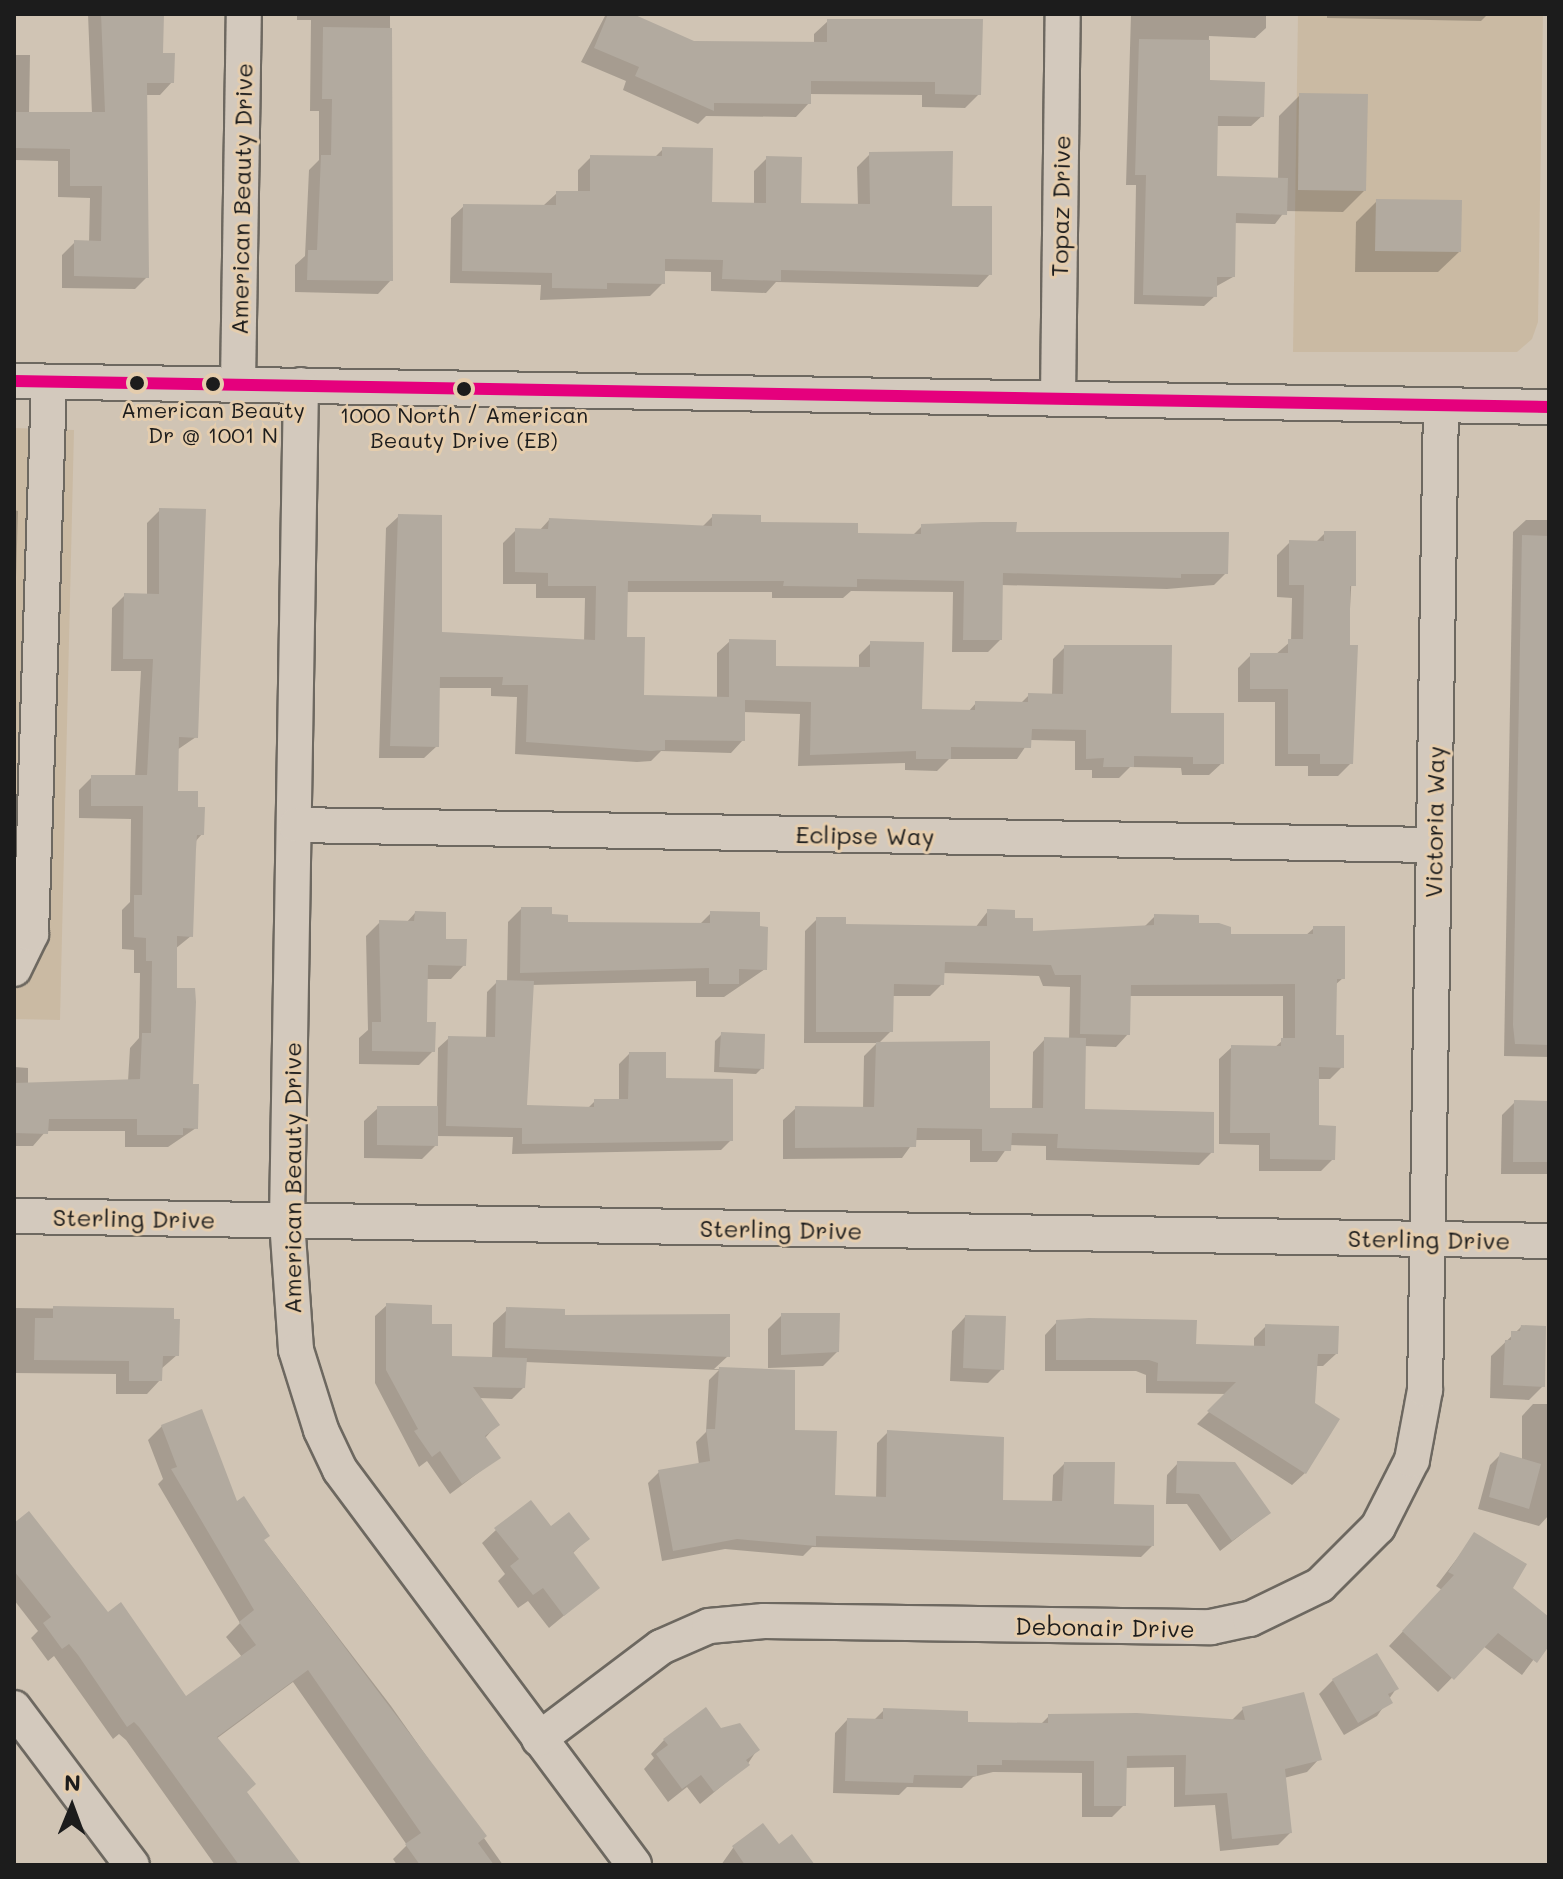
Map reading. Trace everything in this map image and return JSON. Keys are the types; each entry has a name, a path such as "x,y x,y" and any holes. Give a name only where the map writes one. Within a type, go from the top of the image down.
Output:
{"street":[{"name":"American Beauty Drive","path":"238,384 244,14"},
{"name":"Topaz Drive","path":"1058,398 1063,14"},
{"path":"14,381 1549,407"},
{"path":"14,969 31,934 27,672 49,382"},
{"name":"American Beauty Drive","path":"301,385 287,1221 296,1350 321,1430 365,1507 634,1865"},
{"name":"Victoria Way","path":"1428,1240 1441,405"},
{"name":"Eclipse Way","path":"296,825 1434,845"},
{"name":"Sterling Drive","path":"14,1216 1549,1241"},
{"name":"Debonair Drive","path":"539,1739 661,1647 709,1626 764,1621 1179,1630 1250,1619 1288,1604 1352,1557 1398,1495 1412,1460 1425,1390 1428,1240"},
{"path":"14,1708 132,1865"}],"shaded area":[{"path":"1298,14 1543,14 1538,322 1532,339 1517,352 1293,352"},
{"path":"14,428 74,430 60,1020 14,1019"}],"building":[{"path":"101,14 164,14 163,53 175,53 174,83 147,83 149,278 74,276 74,240 101,241 102,186 70,186 70,149 14,148 14,112 105,112"},
{"path":"608,14 633,14 694,41 827,42 827,19 983,19 981,95 935,94 935,82 811,81 811,104 714,103 714,111 635,76 639,67 594,48"},
{"path":"323,27 392,28 393,281 307,280 308,250 317,250 321,155 331,155 332,99 322,99"},
{"path":"1139,39 1210,40 1210,80 1265,82 1264,117 1218,116 1217,176 1288,178 1287,215 1236,213 1235,277 1217,277 1217,297 1143,295 1146,175 1135,175"},
{"path":"1299,93 1368,94 1366,191 1298,190"},
{"path":"662,147 713,148 712,202 766,203 766,156 802,157 801,203 870,204 869,152 953,151 952,206 992,206 992,275 781,270 781,281 722,279 723,260 665,259 665,284 607,283 607,289 552,288 552,273 462,271 463,204 556,205 556,191 590,191 590,155 662,156"},
{"path":"1376,199 1462,200 1461,252 1375,251"},
{"path":"159,508 206,509 198,738 179,737 178,791 198,791 198,807 205,807 204,835 197,835 193,937 177,936 177,988 195,988 193,1084 199,1084 198,1129 183,1128 183,1135 137,1135 137,1119 49,1119 48,1134 14,1133 14,1083 140,1079 142,1033 151,1033 152,961 146,961 146,938 134,937 134,895 142,895 143,806 91,806 91,775 147,775 153,659 123,659 124,593 159,594"},
{"path":"398,514 442,515 442,632 595,640 596,586 548,586 548,573 515,572 515,528 548,529 549,518 712,526 712,514 761,515 761,522 858,523 858,533 921,534 921,524 983,522 1017,522 1016,532 1229,532 1228,574 1181,574 1181,578 1003,573 1002,640 963,640 964,581 857,579 857,587 783,586 784,581 628,581 627,637 645,637 644,695 729,697 729,639 776,640 776,666 870,667 870,641 924,642 922,709 975,710 975,701 1028,702 1028,693 1063,694 1064,645 1172,645 1171,713 1224,713 1224,764 1193,764 1193,757 1134,756 1134,767 1103,767 1104,758 1086,759 1086,730 1032,729 1031,748 951,747 951,759 916,759 916,751 810,755 811,702 745,700 745,741 665,740 665,750 651,751 526,742 528,685 502,685 503,677 440,677 439,747 390,746"},
{"path":"1324,531 1356,531 1356,586 1350,586 1350,645 1358,645 1353,764 1320,764 1320,754 1288,754 1288,689 1250,689 1250,653 1288,653 1288,639 1303,639 1304,585 1289,585 1289,540 1324,541"},
{"path":"1522,535 1549,536 1549,1045 1515,1044 1513,1025"},
{"path":"521,907 552,907 552,914 568,915 568,922 710,923 710,911 760,912 760,926 768,927 767,970 739,969 739,984 709,984 709,968 520,973"},
{"path":"987,909 1015,910 1015,918 1033,918 1033,931 1154,925 1154,914 1199,915 1199,923 1219,923 1231,927 1231,934 1313,934 1313,926 1345,926 1345,979 1337,979 1336,1035 1344,1035 1344,1068 1319,1067 1319,1125 1336,1126 1335,1160 1270,1159 1270,1133 1230,1133 1231,1045 1281,1046 1281,1038 1295,1038 1295,984 1131,985 1130,1035 1080,1034 1081,975 1055,975 1051,965 945,962 944,985 894,984 893,1032 816,1032 816,917 846,917 846,924 987,926"},
{"path":"415,911 446,912 446,939 467,939 466,966 428,965 427,1022 436,1022 435,1052 372,1051 372,1022 381,1022 379,920 414,921"},
{"path":"496,980 534,981 527,1105 594,1107 594,1099 628,1099 629,1052 666,1052 666,1078 733,1079 733,1141 522,1144 522,1128 446,1126 448,1036 495,1037"},
{"path":"721,1032 765,1034 764,1069 719,1067"},
{"path":"1044,1037 1086,1038 1085,1109 1214,1112 1214,1153 1057,1148 1058,1134 1012,1133 1011,1151 982,1151 982,1129 917,1128 916,1147 795,1148 795,1106 874,1107 876,1042 990,1041 990,1108 1043,1108"},
{"path":"1514,1100 1549,1101 1549,1162 1513,1162"},
{"path":"377,1106 438,1106 438,1146 377,1145"},
{"path":"386,1303 432,1305 432,1324 452,1324 452,1356 527,1358 525,1388 473,1387 500,1425 485,1436 501,1458 462,1484 440,1451 432,1457 414,1431 418,1429 386,1370"},
{"path":"53,1306 174,1308 174,1319 180,1319 179,1356 163,1356 162,1381 129,1381 129,1361 34,1360 35,1318 53,1318"},
{"path":"506,1307 565,1309 565,1315 730,1314 730,1357 505,1348"},
{"path":"781,1313 840,1313 839,1352 781,1355"},
{"path":"965,1315 1006,1316 1004,1370 963,1368"},
{"path":"1056,1320 1197,1320 1196,1344 1265,1346 1265,1324 1339,1326 1338,1354 1318,1354 1315,1403 1340,1419 1306,1474 1207,1411 1236,1382 1157,1381 1158,1363 1149,1360 1056,1360"},
{"path":"1521,1325 1546,1326 1545,1387 1503,1385 1505,1340 1511,1340 1511,1331 1520,1331"},
{"path":"719,1367 795,1370 795,1430 837,1431 835,1495 886,1497 887,1430 1004,1437 1003,1500 1062,1501 1064,1462 1115,1462 1114,1504 1154,1505 1154,1546 816,1536 816,1546 737,1539 673,1551 658,1470 710,1461 706,1429 715,1429"},
{"path":"202,1409 237,1501 244,1496 270,1536 264,1540 487,1836 478,1843 494,1865 420,1865 405,1844 421,1833 308,1670 217,1737 256,1784 247,1792 302,1865 239,1865 139,1727 134,1722 127,1727 78,1655 69,1644 62,1649 43,1623 51,1617 14,1571 14,1523 29,1511 108,1612 121,1602 186,1696 256,1645 239,1622 254,1610 171,1469 177,1467 161,1425"},
{"path":"1500,1452 1541,1464 1529,1509 1489,1497"},
{"path":"1177,1461 1235,1462 1271,1513 1232,1541 1199,1494 1176,1493"},
{"path":"531,1500 551,1526 569,1512 590,1539 573,1552 600,1588 564,1616 543,1588 533,1595 510,1566 519,1559 494,1528"},
{"path":"1474,1532 1527,1564 1513,1588 1549,1617 1549,1646 1537,1663 1498,1633 1454,1680 1402,1631 1454,1575 1448,1572"},
{"path":"1377,1653 1399,1689 1388,1694 1393,1703 1358,1723 1332,1679"},
{"path":"1304,1692 1322,1760 1285,1769 1292,1833 1232,1839 1227,1793 1185,1795 1186,1755 1127,1756 1126,1806 1094,1806 1094,1761 1002,1760 1002,1765 977,1765 977,1776 914,1775 913,1783 845,1781 847,1718 883,1719 883,1708 968,1711 968,1722 1048,1723 1048,1714 1137,1713 1245,1720 1242,1707"},
{"path":"706,1707 721,1728 740,1723 760,1750 746,1760 750,1765 714,1792 701,1775 682,1789 656,1754 668,1745 663,1739"},
{"path":"763,1823 779,1844 792,1834 815,1865 745,1865 732,1846"}],"transit line":[{"path":"14,381 1549,407"}],"place":[{"name":"American Beauty Dr @ 1001 N","path":"213,384"},
{"name":"1000 North / American Beauty Drive (EB)","path":"464,389"}]}
